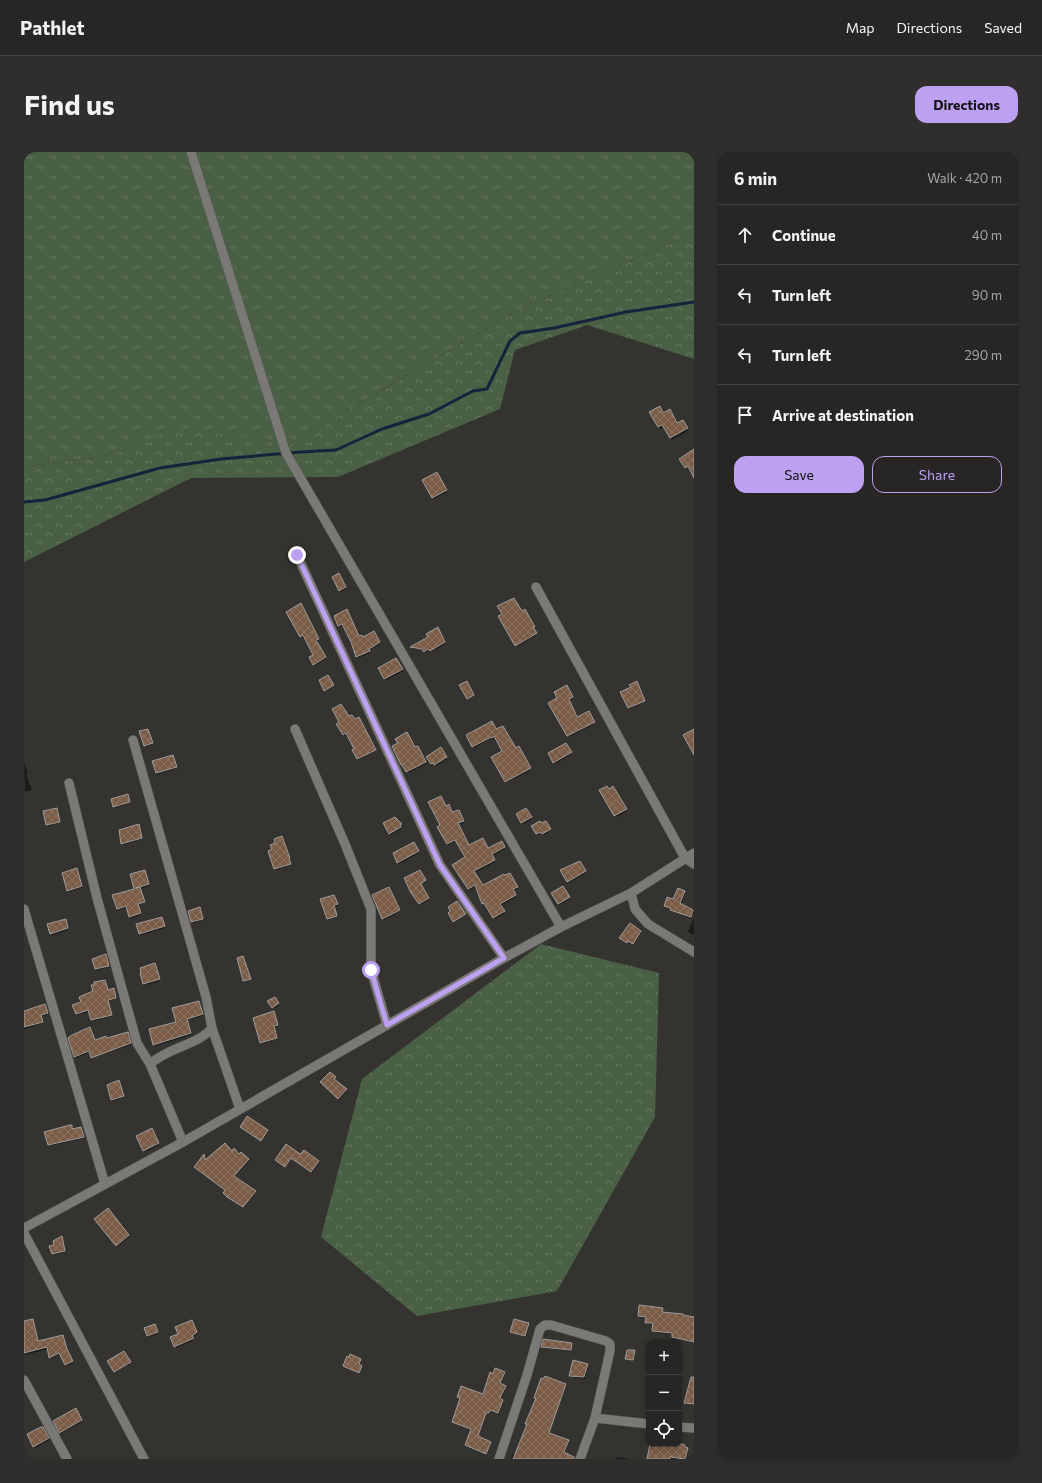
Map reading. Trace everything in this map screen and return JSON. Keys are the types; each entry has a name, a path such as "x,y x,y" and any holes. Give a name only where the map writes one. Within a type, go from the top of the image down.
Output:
{"street":[{"path":"190,152 286,453 561,927"},
{"path":"297,555 440,865 504,958"},
{"path":"536,587 685,858 694,864"},
{"path":"295,729 345,844 371,909 371,970 387,1025"},
{"path":"133,740 206,997 212,1028 240,1109"},
{"path":"69,783 97,898 137,1043 150,1064 183,1142"},
{"path":"24,1228 183,1142 504,958 561,927 631,893 694,853"},
{"path":"631,893 635,909 648,924 694,952"},
{"path":"24,909 105,1184"},
{"path":"150,1064 167,1052 201,1038 212,1028"},
{"path":"24,1233 144,1459"},
{"path":"499,1459 527,1375 540,1328 545,1325 551,1325 606,1341 610,1344 610,1351 595,1418 580,1459"},
{"path":"24,1380 67,1459"},
{"path":"595,1418 646,1424"},
{"path":"682,1427 694,1428"}],"green space":[{"path":"24,152 694,152 694,233 525,306 290,444 175,428 115,454 24,467"},
{"path":"694,233 694,359 587,325 515,350 500,409 338,477 191,478 24,562 24,467 115,454 175,427 290,444 525,306"},
{"path":"541,944 659,973 655,1117 557,1291 417,1316 321,1237 362,1079"}],"building":[{"path":"660,406 663,413 670,409 677,423 683,420 688,428 670,438 662,425 658,427 649,412"},
{"path":"694,449 694,478 688,466 685,468 679,459"},
{"path":"437,472 447,490 432,498 422,480"},
{"path":"339,573 346,587 339,591 332,577"},
{"path":"514,598 522,611 525,609 537,633 515,646 498,616 502,614 497,606"},
{"path":"301,603 319,639 316,640 326,657 313,665 309,657 313,655 303,635 300,637 286,612"},
{"path":"347,609 359,636 362,635 363,637 374,631 380,642 369,649 370,651 356,657 351,642 342,624 338,626 334,616"},
{"path":"438,627 445,642 430,651 428,649 424,652 422,649 410,647 428,637 426,634"},
{"path":"396,658 403,669 384,679 378,668"},
{"path":"328,675 334,685 324,691 319,680"},
{"path":"467,681 474,695 467,699 459,685"},
{"path":"637,681 645,701 628,708 620,692 631,687 629,685"},
{"path":"567,685 573,697 569,699 577,717 589,711 595,722 567,736 548,703 557,698 554,692"},
{"path":"341,704 349,716 352,715 355,719 359,717 376,750 357,759 346,733 343,735 336,724 339,722 332,709"},
{"path":"492,721 496,729 503,726 516,748 519,746 531,768 505,782 491,757 502,751 494,736 472,747 466,735"},
{"path":"148,729 153,743 144,746 139,731"},
{"path":"694,729 694,755 683,735"},
{"path":"407,732 415,747 418,746 426,762 406,772 392,746 398,743 395,739"},
{"path":"566,743 572,752 553,763 548,753"},
{"path":"441,747 447,757 434,765 433,763 431,764 426,757"},
{"path":"173,755 177,767 156,773 152,761"},
{"path":"607,786 609,789 613,786 627,809 614,816 599,790"},
{"path":"128,794 130,802 113,807 111,799"},
{"path":"441,796 446,806 449,804 452,812 459,810 464,821 458,823 469,845 483,838 488,848 502,841 505,847 492,854 495,860 474,871 483,885 504,874 510,873 518,887 513,889 516,895 500,904 505,911 493,918 484,903 482,904 475,885 468,889 452,865 465,857 455,840 447,844 437,827 440,825 428,802"},
{"path":"57,808 60,822 46,825 43,811"},
{"path":"526,808 532,817 521,823 516,814"},
{"path":"395,817 402,824 400,825 401,827 389,834 383,823"},
{"path":"540,821 541,823 546,821 551,829 542,834 541,832 536,834 531,826"},
{"path":"139,824 142,838 121,844 119,830"},
{"path":"282,836 291,864 274,869 268,851 272,849 270,845 275,843 274,839"},
{"path":"414,842 419,851 397,863 393,853"},
{"path":"580,861 586,871 567,882 560,870"},
{"path":"77,868 82,886 67,891 62,873"},
{"path":"145,870 149,884 136,888 140,887 145,902 138,904 141,913 129,917 126,906 117,909 112,895 134,889 130,874"},
{"path":"420,870 426,880 421,884 429,898 419,904 411,893 404,878"},
{"path":"563,886 570,897 558,904 551,893"},
{"path":"389,887 400,910 382,919 372,895"},
{"path":"678,888 685,891 680,903 693,910 691,917 670,910 671,908 664,906 667,897 673,899"},
{"path":"334,895 338,904 334,905 337,916 327,919 320,899"},
{"path":"457,901 466,914 453,922 448,913 450,911 448,907"},
{"path":"200,907 203,919 191,922 188,911"},
{"path":"162,917 165,926 139,934 136,924"},
{"path":"66,919 68,928 50,934 47,924"},
{"path":"630,923 641,931 633,944 628,941 627,943 619,938"},
{"path":"106,954 109,966 95,969 92,959"},
{"path":"243,956 251,979 243,981 237,958"},
{"path":"155,963 160,979 143,984 140,968"},
{"path":"105,980 108,990 114,988 116,998 108,1000 112,1015 91,1020 88,1010 76,1014 72,1005 81,1002 79,997 93,991 91,985 94,985 94,982"},
{"path":"275,997 279,1003 272,1008 267,1001"},
{"path":"199,1001 203,1014 187,1019 191,1033 153,1045 149,1029 176,1022 172,1008"},
{"path":"45,1004 48,1013 41,1015 43,1022 24,1027 24,1011"},
{"path":"274,1011 278,1025 274,1026 277,1038 260,1043 253,1018"},
{"path":"90,1027 95,1040 106,1036 107,1038 128,1032 131,1043 91,1058 89,1051 74,1057 68,1038"},
{"path":"330,1072 336,1077 334,1079 347,1089 338,1099 320,1082"},
{"path":"119,1080 124,1096 111,1100 107,1085"},
{"path":"247,1116 268,1130 261,1141 240,1127"},
{"path":"72,1125 72,1129 81,1127 84,1137 48,1145 44,1132"},
{"path":"152,1128 159,1143 143,1151 136,1136"},
{"path":"225,1143 232,1151 234,1148 239,1154 241,1152 249,1159 234,1176 256,1191 243,1207 227,1197 223,1193 225,1190 194,1167 204,1154 205,1160"},
{"path":"286,1144 300,1154 304,1150 319,1161 311,1172 291,1158 285,1167 275,1160"},
{"path":"108,1208 129,1235 116,1246 94,1219"},
{"path":"62,1236 65,1251 52,1254 49,1246 54,1245 53,1241"},
{"path":"639,1305 663,1308 662,1312 683,1314 694,1317 694,1342 672,1337 672,1333 652,1331 653,1323 645,1323 646,1317 638,1316"},
{"path":"33,1319 38,1341 63,1335 67,1349 73,1361 65,1365 59,1353 49,1358 47,1347 24,1353 24,1321"},
{"path":"514,1319 529,1323 525,1336 510,1332"},
{"path":"192,1320 197,1332 192,1336 194,1338 174,1347 170,1337 178,1334 175,1327"},
{"path":"155,1324 158,1332 147,1336 144,1328"},
{"path":"543,1339 572,1343 571,1350 541,1347"},
{"path":"627,1350 635,1350 633,1360 625,1359"},
{"path":"124,1351 131,1362 114,1372 107,1361"},
{"path":"350,1354 361,1359 359,1364 362,1366 359,1373 343,1366 347,1356 349,1357"},
{"path":"573,1360 588,1364 584,1377 569,1376"},
{"path":"495,1368 505,1372 500,1383 506,1386 500,1398 503,1400 498,1413 490,1410 489,1413 486,1413 478,1436 491,1442 486,1454 465,1445 471,1429 452,1422 460,1398 457,1397 461,1386 483,1394 490,1372 493,1374"},
{"path":"545,1376 566,1384 549,1433 569,1440 564,1452 574,1457 574,1459 513,1459 536,1398 534,1398 541,1378 543,1379"},
{"path":"691,1377 694,1377 694,1404 684,1403"},
{"path":"76,1408 82,1420 59,1433 53,1421"},
{"path":"43,1427 49,1438 33,1447 27,1434"},
{"path":"682,1444 684,1444 684,1446 688,1448 685,1459 670,1457 670,1459 647,1459 649,1447 682,1447"}],"waterway":[{"path":"24,502 45,500 160,468 221,459 336,450 382,429 429,414 473,391 487,389 510,341 520,333 554,328 626,312 694,302"}],"route":[{"path":"297,555 440,865 504,958 387,1025 371,970"}]}
